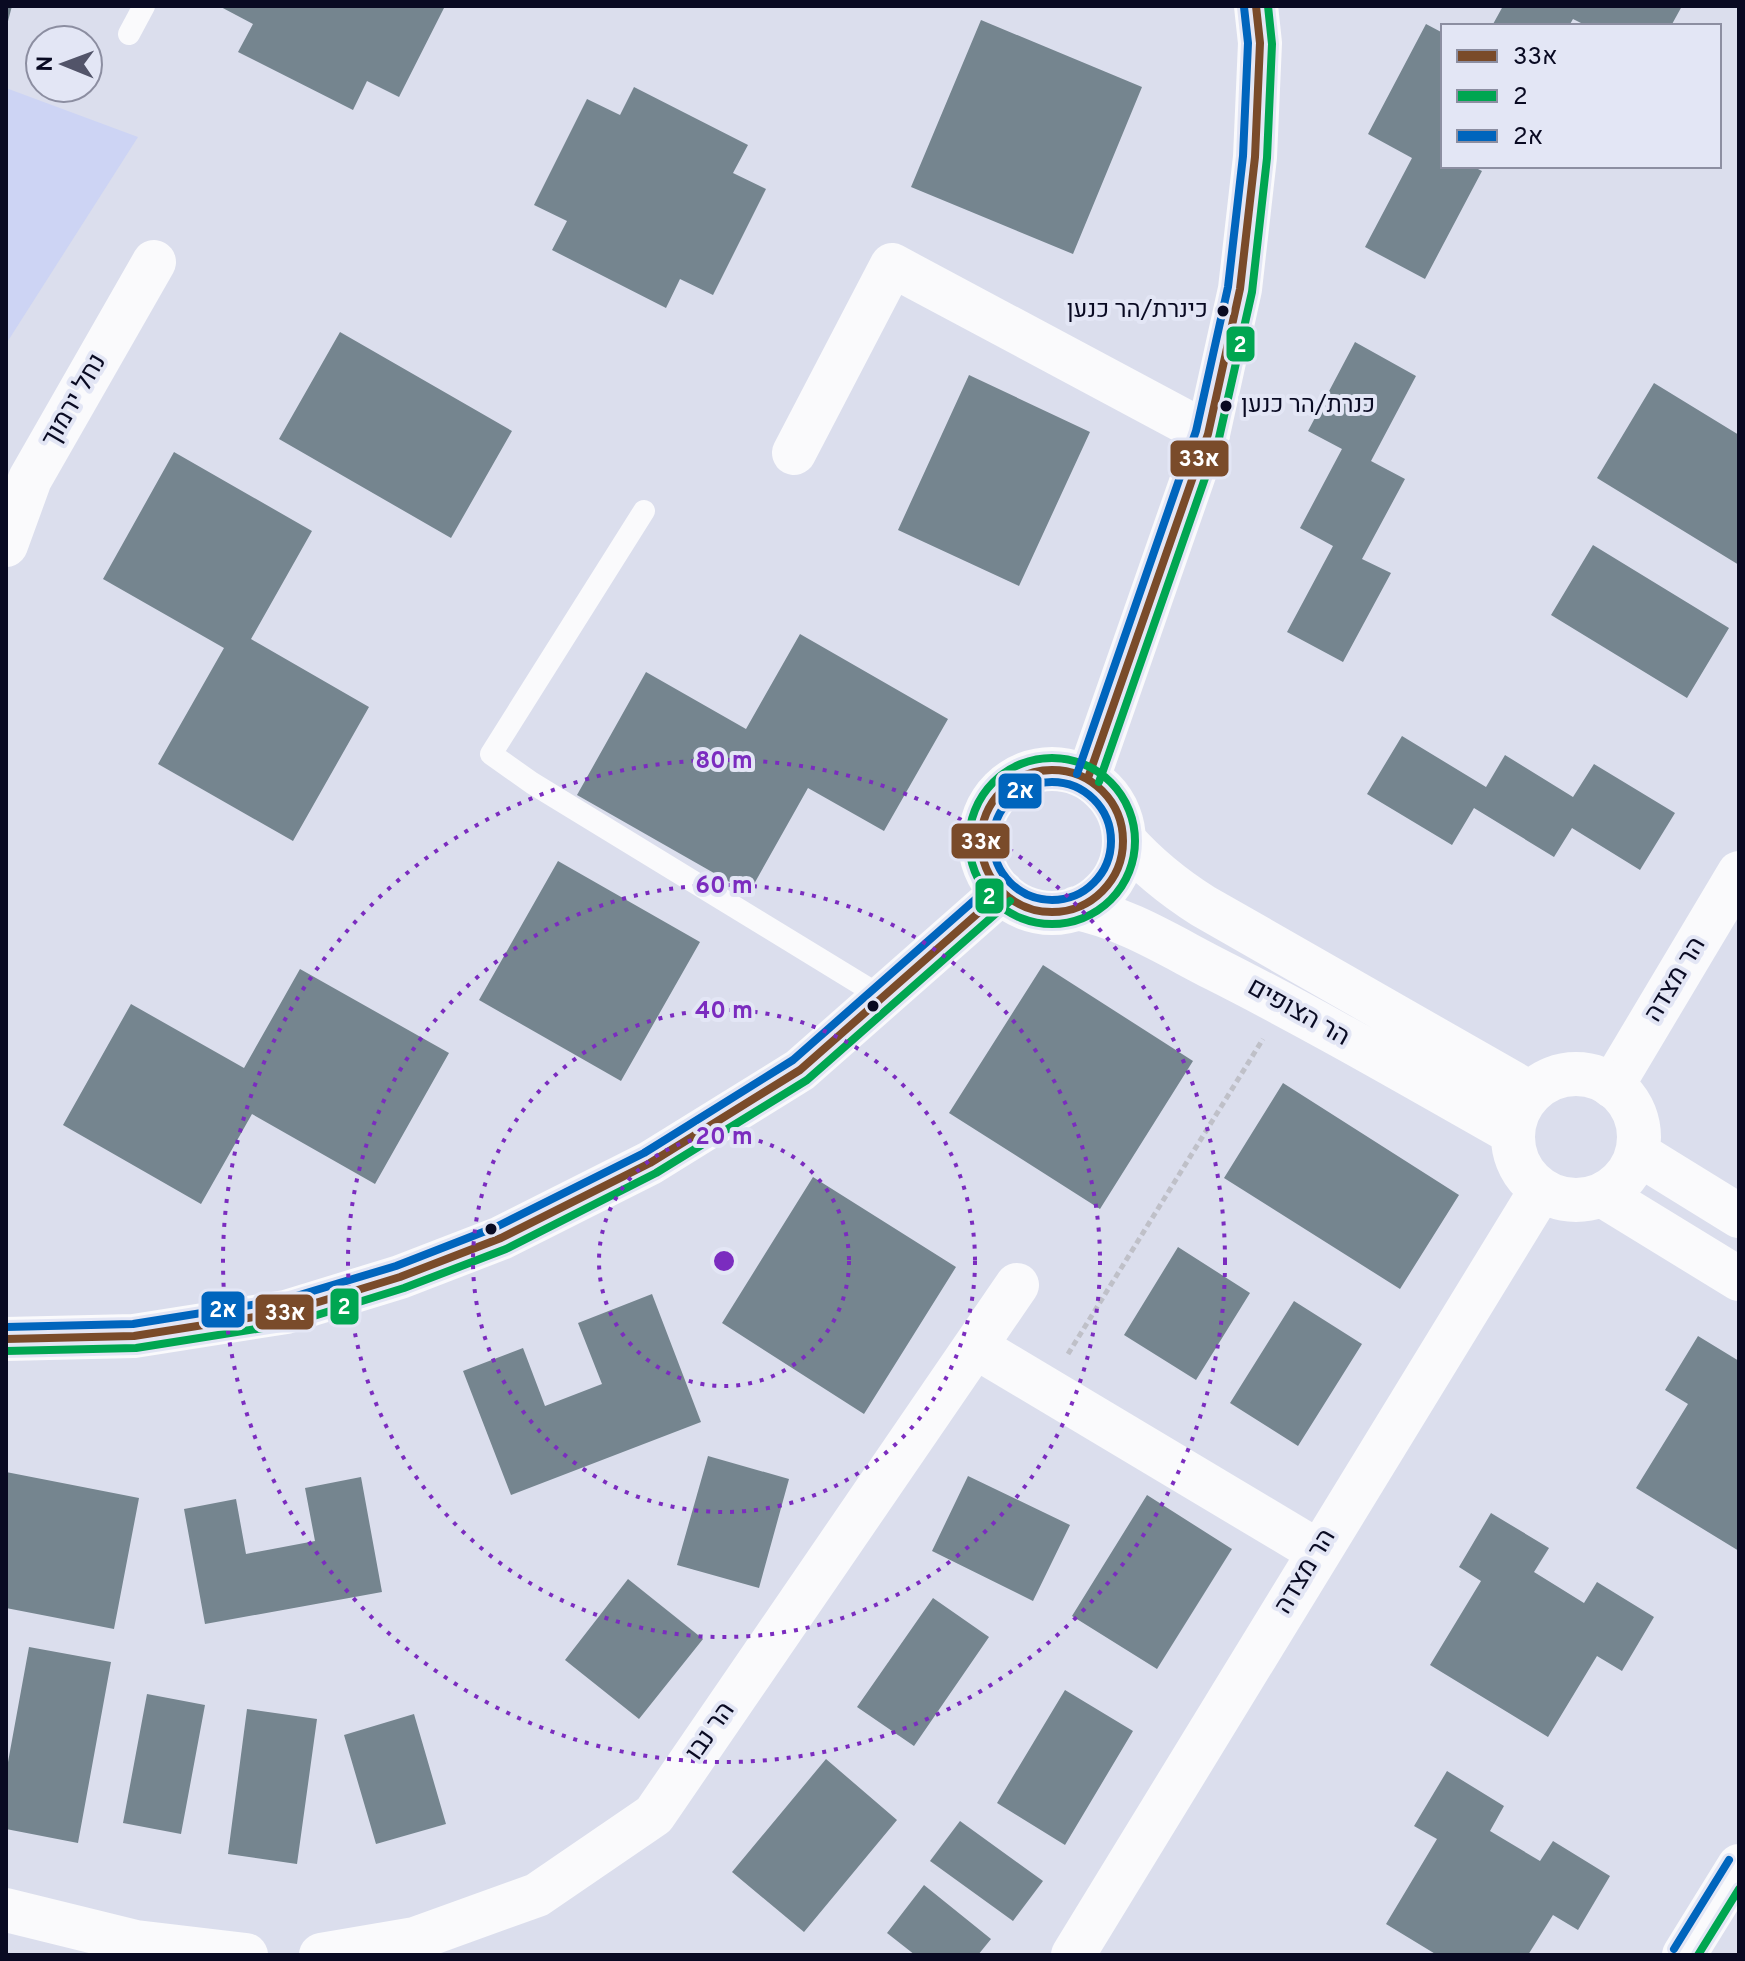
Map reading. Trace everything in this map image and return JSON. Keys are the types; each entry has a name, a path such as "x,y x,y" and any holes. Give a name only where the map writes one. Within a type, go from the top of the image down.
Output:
{"street":[{"path":"1088,778 1208,434 1240,289 1255,157 1260,43 1256,6"},
{"name":"נחל ירמוך","path":"6,545 30,479 154,262"},
{"path":"794,453 892,265 1208,434"},
{"path":"1044,769 1067,770 1088,778 1100,787 1118,811 1124,840 1121,862 1111,882 1096,898 1057,913 1037,911 1017,904 1002,892 988,873 981,851 981,828 989,807 1003,788 1022,775 1044,769"},
{"name":"הר הצופים","path":"1124,840 1146,865 1203,906 1530,1093"},
{"name":"הר מצדה","path":"1612,1086 1739,873"},
{"path":"6,1339 134,1336 286,1312 429,1266 501,1238 650,1163 800,1070 1002,892"},
{"name":"הר הצופים","path":"1076,908 1102,914 1132,927 1285,1005 1513,1133"},
{"path":"1569,1074 1589,1075 1612,1086 1623,1094 1634,1111 1639,1130 1637,1153 1631,1168 1619,1184 1602,1195 1583,1201 1561,1199 1541,1190 1525,1175 1515,1155 1513,1133 1518,1112 1530,1093 1548,1080 1569,1074"},
{"path":"1637,1153 1739,1216"},
{"name":"הר מצדה","path":"1073,1955 1541,1190"},
{"path":"1602,1195 1739,1279"},
{"name":"הר נבו","path":"321,1955 415,1939 537,1895 654,1815 1017,1285"},
{"path":"976,1347 1319,1552"},
{"path":"1684,1955 1739,1866"},
{"path":"6,1910 136,1942 246,1955"}],"lane":[{"path":"129,34 144,6"},
{"path":"644,511 491,754 532,783 882,997"}],"path":[{"path":"1046,1388 1285,1005"}],"shaded area":[{"path":"6,88 24,95 24,104 49,104 138,137 6,344"}],"building":[{"path":"6,6 12,6 7,25 6,25"},
{"path":"219,6 445,6 399,97 367,81 353,110 238,52 253,24"},
{"path":"1503,6 1682,6 1672,24 1583,24 1573,19 1570,24 1493,24"},
{"path":"981,20 1142,87 1073,254 911,187"},
{"path":"1426,24 1441,32 1441,168 1476,168 1482,171 1425,279 1365,247 1412,158 1368,134"},
{"path":"634,87 748,145 733,173 766,189 713,295 680,279 666,308 552,250 567,221 534,205 587,99 620,115"},
{"path":"340,332 512,431 451,538 279,439"},
{"path":"1355,342 1416,376 1371,461 1405,479 1362,559 1391,573 1343,662 1287,632 1333,546 1300,528 1342,449 1308,431"},
{"path":"969,375 1090,432 1019,586 898,530"},
{"path":"1654,383 1739,435 1739,565 1597,478"},
{"path":"174,452 312,531 251,639 369,707 293,841 158,764 224,648 103,579"},
{"path":"1593,545 1729,628 1687,698 1551,615"},
{"path":"800,634 948,719 884,831 808,788 749,893 577,795 646,672 746,729"},
{"path":"1402,736 1486,787 1505,755 1573,797 1594,764 1675,813 1640,870 1572,828 1554,857 1474,808 1452,845 1367,794"},
{"path":"558,861 700,942 621,1081 479,1000"},
{"path":"1043,965 1193,1061 1100,1209 949,1113"},
{"path":"300,969 449,1053 375,1184 252,1114 201,1204 63,1125 131,1004 244,1068"},
{"path":"1283,1083 1459,1195 1400,1289 1224,1178"},
{"path":"813,1177 956,1267 864,1414 722,1323"},
{"path":"1178,1247 1250,1293 1196,1380 1124,1335"},
{"path":"652,1294 701,1422 511,1495 463,1371 523,1348 545,1406 602,1384 578,1323"},
{"path":"1294,1301 1362,1344 1298,1446 1230,1403"},
{"path":"1698,1336 1739,1361 1739,1551 1636,1488 1688,1404 1665,1390"},
{"path":"708,1456 789,1479 759,1588 677,1565"},
{"path":"6,1472 139,1498 114,1629 6,1608"},
{"path":"968,1476 1070,1525 1033,1601 932,1551"},
{"path":"361,1477 382,1592 205,1624 184,1509 236,1499 246,1554 315,1541 305,1488"},
{"path":"1147,1495 1232,1549 1157,1669 1072,1616"},
{"path":"1491,1513 1549,1548 1534,1572 1584,1603 1597,1582 1654,1617 1622,1671 1597,1656 1548,1737 1430,1665 1481,1581 1459,1567"},
{"path":"628,1579 703,1639 639,1719 565,1660"},
{"path":"933,1598 989,1637 914,1746 857,1707"},
{"path":"29,1647 111,1662 78,1843 6,1829 6,1773"},
{"path":"1065,1690 1133,1731 1065,1845 997,1803"},
{"path":"147,1694 205,1705 181,1834 123,1823"},
{"path":"247,1709 317,1719 297,1864 228,1854"},
{"path":"414,1714 446,1824 376,1844 344,1735"},
{"path":"826,1759 897,1820 804,1932 732,1872"},
{"path":"1447,1771 1504,1806 1490,1831 1540,1861 1553,1841 1610,1876 1578,1930 1553,1915 1528,1955 1437,1955 1386,1924 1437,1839 1414,1826"},
{"path":"960,1821 1043,1881 1013,1921 930,1861"},
{"path":"924,1885 991,1939 978,1955 915,1955 887,1933"}],"transit line":[{"name":"33א","path":"1088,778 1208,434 1240,289 1255,157 1260,43 1256,6"},
{"name":"2","path":"1099,782 1219,438 1252,292 1267,158 1272,44 1268,6"},
{"name":"2א","path":"1077,774 1196,431 1228,287 1243,156 1248,43 1244,7"},
{"name":"2","path":"1052,758 1084,764 1111,782 1129,809 1135,841 1129,873 1111,900 1084,918 1052,924 1020,918 993,900 975,873 969,841 975,809 993,782 1020,764 1052,758"},
{"name":"33א","path":"1052,770 1079,775 1103,790 1118,814 1123,841 1118,868 1103,892 1079,907 1052,912 1025,907 1001,892 986,868 981,841 986,814 1001,790 1025,775 1052,770"},
{"name":"2א","path":"1052,782 1075,786 1094,799 1107,818 1111,841 1107,864 1094,883 1075,896 1052,900 1029,896 1010,883 997,864 993,841 997,818 1010,799 1029,786 1052,782"},
{"name":"2א","path":"6,1327 133,1324 283,1300 396,1266 496,1227 644,1153 793,1060 994,883"},
{"name":"33א","path":"6,1339 134,1336 286,1312 400,1277 501,1238 650,1163 800,1070 1002,892"},
{"name":"2","path":"6,1351 136,1348 288,1324 404,1288 506,1249 656,1173 807,1080 1010,901"},
{"name":"2א","path":"1674,1949 1729,1860"},
{"name":"2","path":"1698,1955 1739,1889"}],"place":[{"name":"כינרת/הר כנען","path":"1223,311"},
{"name":"כנרת/הר כנען","path":"1226,406"}]}
